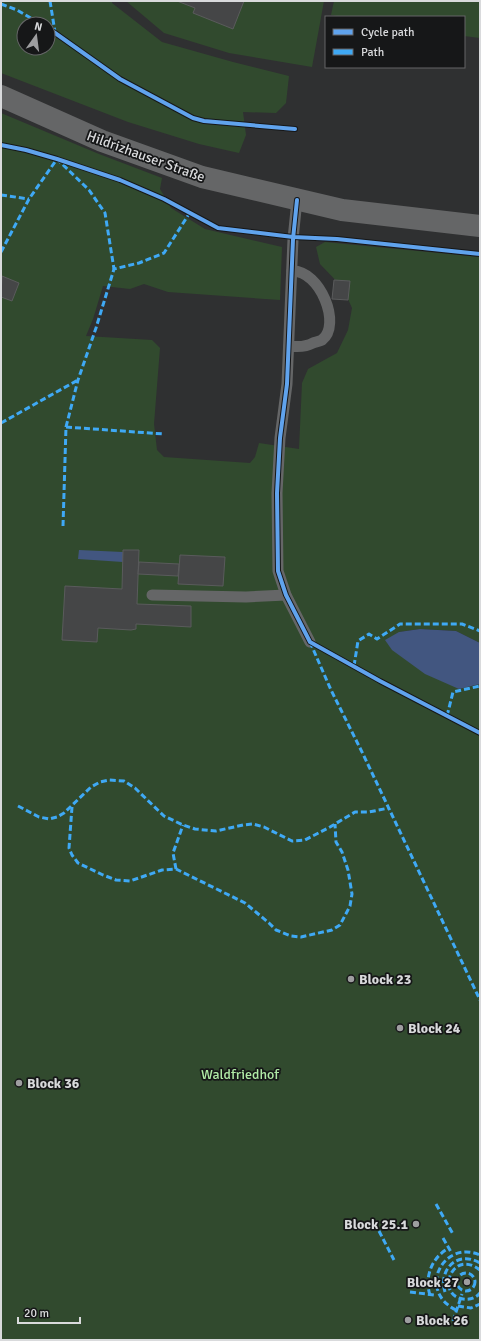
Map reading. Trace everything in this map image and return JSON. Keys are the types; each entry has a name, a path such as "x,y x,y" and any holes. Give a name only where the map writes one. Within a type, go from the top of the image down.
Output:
{"main road":[{"name":"Hildrizhauser Straße","path":"1,96 102,141 202,178 342,210 480,226"}],"lane":[{"path":"297,200 293,240 287,384 280,438 277,493 278,571 286,595 310,642"},
{"path":"289,346 297,347 310,345 323,339 329,328 328,309 321,290 311,277 299,271 292,271"},
{"path":"152,595 246,597 286,595"}],"green space":[{"path":"1,1 112,1 112,3 162,42 289,76 286,103 276,113 243,112 246,135 239,153 199,144 128,122 1,73"},
{"path":"126,1 324,1 312,67 229,53 164,33"},
{"path":"334,1 480,1 480,38 465,36 465,16 331,15"},
{"name":"Waldfriedhof","path":"1,113 99,154 162,178 160,189 171,208 205,229 282,247 280,300 168,292 144,284 130,289 103,286 86,336 152,340 160,348 154,424 157,450 164,457 250,463 255,457 259,443 299,449 302,383 308,369 337,353 348,330 352,308 343,288 320,264 316,247 325,242 480,257 480,643 456,631 420,629 399,632 459,689 480,684 480,1340 1,1340"}],"water":[{"path":"79,550 123,552 123,562 78,559"},
{"path":"420,629 456,631 480,643 480,684 459,689 425,674 392,650 385,640 399,632"}],"building":[{"path":"177,1 244,1 233,29 193,13 195,8"},
{"path":"2,276 19,283 12,301 1,297"},
{"path":"334,280 350,281 348,300 332,299"},
{"path":"123,550 139,550 137,604 191,606 191,627 136,624 136,629 131,630 98,628 97,642 62,640 65,586 122,589"},
{"path":"180,555 225,557 223,586 178,584"},
{"path":"139,562 179,564 178,576 138,574"}],"marked path":[{"path":"50,1 52,16"},
{"path":"1,4 27,16"},
{"path":"1,252 29,199 57,159 89,190 105,213 114,269"},
{"path":"1,195 29,199"},
{"path":"63,526 66,427 78,380 114,269 139,263 164,253 189,214"},
{"path":"1,423 78,380"},
{"path":"66,427 164,434"},
{"path":"354,666 358,641 369,634 377,639 400,624 462,624 480,631"},
{"path":"310,642 331,690 480,1000"},
{"path":"447,716 453,692 480,686"},
{"path":"18,806 39,817 49,819 64,813 91,787 100,782 109,780 124,781 135,788 164,816 183,825 195,829 216,831 253,824 264,827 292,841 305,840 355,812 369,812 389,808"},
{"path":"72,807 69,848 78,863 116,880 130,881 162,870 176,869 245,903 276,930 291,936 301,937 332,930 340,925 350,906 352,894 348,870 342,852 336,842 335,824"},
{"path":"176,869 173,853 183,825"},
{"path":"436,1204 453,1234"},
{"path":"379,1231 394,1260"},
{"path":"443,1238 451,1252"},
{"path":"430,1295 428,1281 431,1268 438,1257 449,1248"},
{"path":"456,1310 444,1301 438,1291 437,1280 440,1269 446,1260 455,1254 467,1252 480,1255"},
{"path":"445,1292 444,1276 447,1269 452,1264 457,1260 464,1259 480,1263"},
{"path":"480,1270 470,1265 462,1265 455,1268 450,1275 449,1282 450,1290 455,1296 463,1299 473,1298 480,1293"},
{"path":"466,1273 472,1276 475,1282 472,1288 466,1291 460,1288 457,1282 460,1276 466,1273"},
{"path":"410,1292 434,1295"},
{"path":"453,1321 462,1294"},
{"path":"458,1306 471,1308 480,1304"}],"cycle path":[{"path":"56,34 120,79 193,118 204,121 295,129"},
{"path":"1,145 26,150 57,159 120,180 164,199 218,228 293,237 337,239 480,254"},
{"path":"297,200 293,239 287,384 280,438 277,493 278,571 286,595 310,642 380,681 480,733"}],"place":[{"name":"Block 23","path":"351,979"},
{"name":"Block 24","path":"400,1028"},
{"name":"Block 36","path":"19,1083"},
{"name":"Block 25.1","path":"416,1224"},
{"name":"Block 27","path":"467,1282"},
{"name":"Block 26","path":"408,1320"}]}
